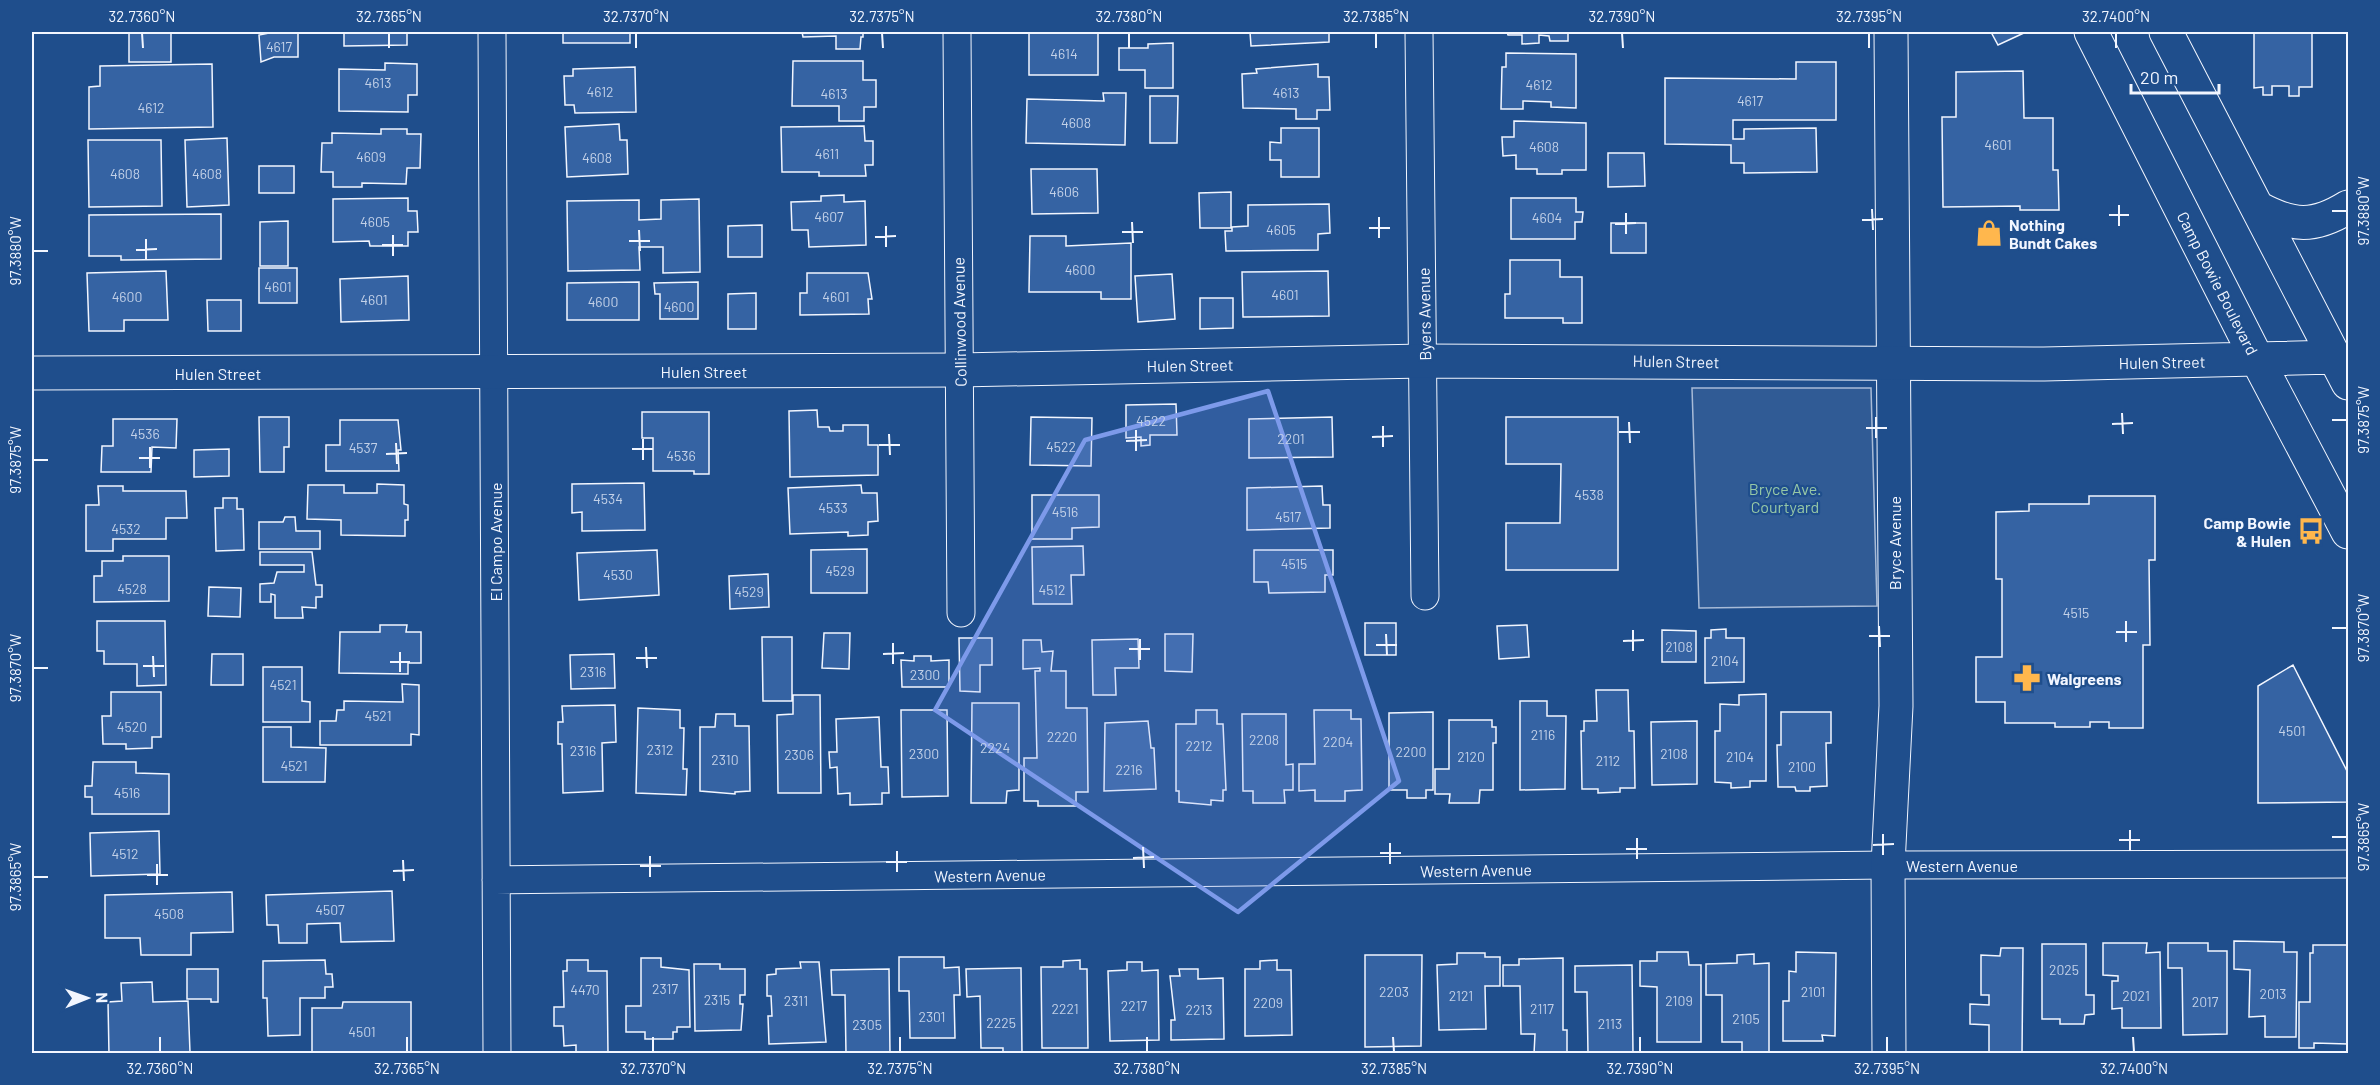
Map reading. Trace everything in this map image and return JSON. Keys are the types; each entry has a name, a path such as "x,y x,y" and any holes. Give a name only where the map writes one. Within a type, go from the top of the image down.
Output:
{"main road":[{"name":"Bryce Avenue","path":"1889,1053 1888,865 1896,705 1891,32"},
{"name":"Camp Bowie Boulevard","path":"2091,32 2258,361 2349,532"},
{"path":"2166,32 2344,366"},
{"path":"2258,208 2280,220 2305,224 2329,218 2349,207"},
{"name":"Hulen Street","path":"32,374 959,370 1424,361 1893,364 2258,361 2344,366"}],"street":[{"name":"El Campo Avenue","path":"492,32 497,1053"},
{"name":"Collinwood Avenue","path":"957,32 961,613"},
{"name":"Byers Avenue","path":"1419,32 1425,596"},
{"name":"Western Avenue","path":"496,880 1888,865 2349,864"}],"highlighted area":[{"path":"1268,391 1399,781 1238,912 935,710 1085,440"}],"green space":[{"name":"Bryce Ave. Courtyard","path":"1692,388 1871,388 1877,606 1699,608"}],"building":[{"path":"129,32 171,32 171,62 129,62"},
{"path":"274,32 298,32 298,57 274,57 261,62 259,35"},
{"path":"344,32 407,32 407,45 344,46"},
{"path":"563,32 630,32 630,43 563,43"},
{"path":"802,32 863,32 863,37 861,37 860,49 836,49 836,36 803,37"},
{"path":"1029,32 1098,32 1098,75 1029,75"},
{"path":"1250,32 1329,32 1329,42 1251,46"},
{"path":"1507,32 1568,32 1568,41 1550,41 1549,36 1539,35 1539,43 1522,44 1522,35 1508,35"},
{"path":"1991,32 2026,32 1998,45"},
{"path":"2254,32 2312,32 2312,87 2299,87 2299,96 2289,96 2289,86 2272,86 2272,95 2263,95 2263,87 2254,88"},
{"path":"1173,43 1173,88 1145,88 1145,70 1119,70 1119,48 1148,48 1148,44"},
{"path":"1506,53 1576,54 1576,108 1551,107 1551,102 1523,101 1523,109 1501,109 1502,67 1506,67"},
{"path":"793,61 863,61 863,80 876,80 876,107 864,107 864,121 839,121 839,106 792,106"},
{"path":"1796,62 1836,62 1836,120 1733,120 1733,139 1744,139 1744,129 1816,128 1817,172 1744,173 1744,163 1731,163 1731,145 1665,144 1665,78 1796,79"},
{"path":"385,63 417,64 417,95 408,95 408,112 339,111 339,69 385,70"},
{"path":"212,64 213,127 89,129 89,87 100,86 100,66"},
{"path":"1318,64 1318,77 1329,77 1330,110 1317,110 1317,119 1296,119 1296,109 1243,108 1242,74 1257,73 1256,69"},
{"path":"635,67 636,112 575,113 574,105 565,105 564,76 573,76 573,69"},
{"path":"2023,71 2024,118 2053,118 2053,170 2058,170 2059,210 2020,210 2020,206 1943,207 1942,117 1956,117 1956,72"},
{"path":"1103,93 1126,93 1125,145 1026,143 1027,99 1104,101"},
{"path":"1150,96 1178,96 1177,143 1150,143"},
{"path":"1514,121 1586,123 1586,170 1562,170 1562,174 1537,174 1537,169 1516,169 1516,155 1503,156 1502,137 1514,137"},
{"path":"619,124 620,140 627,140 628,174 567,177 565,127"},
{"path":"864,126 865,141 873,141 873,165 865,165 866,176 819,176 819,172 782,172 781,127"},
{"path":"1281,128 1319,128 1319,177 1281,177 1281,160 1270,160 1270,142 1281,143"},
{"path":"381,129 407,129 407,134 421,134 420,168 407,168 406,184 362,183 362,187 333,187 333,172 321,172 322,143 332,143 332,133 381,134"},
{"path":"227,138 229,205 187,207 185,140"},
{"path":"88,140 161,140 162,206 89,207"},
{"path":"1608,153 1644,153 1645,186 1608,187"},
{"path":"259,166 294,166 294,193 259,193"},
{"path":"1031,169 1097,169 1098,213 1032,214"},
{"path":"1231,192 1231,228 1200,228 1199,193"},
{"path":"844,195 844,202 865,201 866,245 809,247 808,230 792,230 791,202 821,201 821,196"},
{"path":"408,198 408,211 417,211 418,232 408,232 408,246 370,246 369,241 333,242 333,199"},
{"path":"1511,198 1576,198 1576,212 1583,212 1582,222 1575,222 1575,239 1511,239"},
{"path":"699,199 700,272 663,273 663,247 639,247 640,270 568,271 567,201 639,200 639,220 661,219 661,200"},
{"path":"1329,204 1330,233 1318,234 1318,250 1226,251 1225,231 1232,231 1232,227 1248,226 1248,205"},
{"path":"221,214 221,259 121,260 121,256 89,256 89,215"},
{"path":"288,221 288,266 260,266 260,222"},
{"path":"1611,223 1646,223 1646,253 1611,253"},
{"path":"762,225 762,257 728,257 728,226"},
{"path":"1030,236 1066,236 1066,246 1131,243 1131,299 1101,299 1101,292 1029,292"},
{"path":"1510,260 1560,260 1560,277 1582,277 1582,323 1563,323 1563,318 1505,318 1505,294 1510,294"},
{"path":"259,268 297,268 297,303 259,303"},
{"path":"166,271 168,320 124,320 124,331 89,331 87,273"},
{"path":"1328,271 1329,316 1243,317 1242,272"},
{"path":"807,273 868,273 872,299 868,299 869,314 800,315 800,293 807,293"},
{"path":"1172,274 1175,319 1138,322 1135,276"},
{"path":"408,276 409,320 341,322 340,279"},
{"path":"639,282 639,320 567,320 567,283"},
{"path":"698,282 698,319 660,319 660,294 655,294 654,283"},
{"path":"756,293 756,329 728,329 728,294"},
{"path":"1200,298 1233,298 1233,328 1200,329"},
{"path":"207,300 241,300 241,331 208,331"},
{"path":"1176,404 1177,435 1150,435 1150,445 1141,446 1141,437 1126,438 1126,405"},
{"path":"817,410 818,427 829,427 830,431 843,431 843,425 868,425 868,445 878,445 878,475 790,477 789,411"},
{"path":"642,412 709,412 709,474 694,474 694,471 653,471 653,438 642,438"},
{"path":"259,417 289,417 289,447 284,447 284,472 260,472"},
{"path":"1031,417 1092,418 1091,466 1030,465"},
{"path":"1332,417 1333,457 1249,458 1249,419"},
{"path":"1506,417 1618,417 1618,570 1506,570 1506,523 1560,523 1561,464 1506,464"},
{"path":"113,419 177,419 176,448 152,447 151,472 101,472 102,446 113,446"},
{"path":"340,420 398,420 401,450 398,450 399,471 326,471 326,445 340,445"},
{"path":"229,449 229,476 194,477 194,450"},
{"path":"644,483 645,530 582,531 582,512 572,513 572,484"},
{"path":"377,484 404,485 404,504 408,505 405,536 341,535 341,520 307,519 308,485 344,485 344,493 377,493"},
{"path":"861,485 862,493 877,493 878,521 868,522 868,535 848,536 848,532 790,534 788,488"},
{"path":"98,486 123,486 123,491 186,491 187,518 166,518 166,539 113,539 113,551 86,551 86,505 99,505"},
{"path":"1322,486 1323,505 1330,505 1330,528 1247,530 1247,488"},
{"path":"1032,495 1099,495 1099,527 1072,528 1072,539 1032,539"},
{"name":"Walgreens","path":"2089,496 2155,496 2155,560 2149,560 2150,645 2143,645 2143,728 2109,728 2109,722 2090,722 2090,727 2055,727 2055,723 2005,723 2005,702 1976,702 1976,657 2002,657 2002,579 1996,579 1996,512 2029,511 2029,504 2089,504"},
{"path":"223,498 237,498 237,509 243,509 244,550 216,551 215,508 223,508"},
{"path":"285,517 295,517 296,531 320,531 320,549 259,549 259,522 283,522"},
{"path":"1083,546 1084,575 1071,575 1072,604 1033,604 1032,547"},
{"path":"867,549 867,593 811,593 811,550"},
{"path":"657,550 659,595 579,600 577,553"},
{"path":"1254,550 1333,550 1333,575 1325,575 1325,592 1269,593 1268,582 1254,582"},
{"path":"260,552 312,552 316,585 322,585 322,597 316,597 316,608 302,607 303,618 275,618 275,595 271,594 271,602 260,602 260,584 274,583 277,572 304,572 304,565 260,565"},
{"path":"123,556 169,556 169,601 94,602 94,576 102,576 102,561 123,561"},
{"path":"768,574 769,607 730,609 729,576"},
{"path":"209,587 241,588 240,617 208,616"},
{"path":"97,621 165,621 166,685 137,686 137,664 104,664 104,651 97,651"},
{"path":"1365,623 1396,623 1396,655 1365,655"},
{"path":"380,625 407,625 406,632 421,632 421,663 408,663 408,674 339,673 340,632 380,632"},
{"path":"1527,625 1529,657 1499,659 1497,626"},
{"path":"1726,629 1726,638 1744,638 1744,682 1705,683 1705,638 1711,638 1711,630"},
{"path":"1662,630 1696,631 1696,662 1662,662"},
{"path":"824,633 850,633 849,669 822,668"},
{"path":"1165,634 1193,634 1192,672 1165,671"},
{"path":"762,637 792,637 792,701 763,701"},
{"path":"959,638 992,638 992,665 980,665 980,692 960,691"},
{"path":"1138,639 1139,668 1115,668 1116,695 1093,695 1092,640"},
{"path":"1023,640 1041,640 1042,652 1053,651 1051,671 1066,671 1066,708 1087,708 1088,792 1076,792 1076,806 1038,806 1038,801 1024,801 1024,758 1037,758 1035,671 1040,671 1040,668 1023,669"},
{"path":"212,654 243,654 243,685 211,685"},
{"path":"614,654 615,688 571,689 570,655"},
{"path":"914,656 931,656 931,661 949,660 949,687 902,687 901,660 914,661"},
{"path":"2293,665 2348,773 2348,802 2258,803 2258,686"},
{"path":"263,667 302,667 302,701 310,702 310,722 263,722"},
{"path":"402,684 419,685 419,735 411,734 411,745 320,745 320,721 336,721 337,710 344,710 344,701 403,702"},
{"path":"1596,690 1628,690 1629,731 1634,731 1635,788 1620,788 1620,792 1598,793 1598,789 1582,789 1581,731 1584,731 1584,721 1597,721"},
{"path":"111,692 161,692 161,737 152,737 152,748 126,749 126,744 103,744 102,716 111,716"},
{"path":"1766,694 1766,781 1750,781 1750,787 1731,788 1731,783 1715,782 1715,731 1720,731 1720,704 1739,705 1739,695"},
{"path":"793,695 820,695 821,793 778,793 777,715 793,714"},
{"path":"1520,701 1547,701 1547,716 1566,716 1565,789 1520,790"},
{"path":"972,703 1019,703 1019,790 1007,791 1006,803 971,803"},
{"path":"615,705 616,742 602,743 603,791 563,793 562,744 558,744 558,722 563,722 562,706"},
{"path":"638,708 680,710 680,728 684,728 683,769 687,769 686,795 636,793"},
{"path":"901,710 947,710 948,796 902,797"},
{"path":"1196,710 1217,710 1217,724 1223,724 1226,790 1223,790 1223,801 1211,800 1211,805 1179,802 1179,791 1176,791 1176,724 1196,724"},
{"path":"1314,710 1351,710 1351,719 1361,719 1362,790 1345,791 1345,801 1315,801 1315,790 1299,791 1299,764 1315,764"},
{"path":"1433,712 1433,790 1426,790 1426,798 1407,798 1407,790 1389,790 1389,713"},
{"path":"1781,712 1831,712 1831,743 1826,743 1827,786 1810,787 1810,791 1796,791 1795,787 1778,787 1777,745 1781,745"},
{"path":"716,714 735,714 735,726 749,726 750,791 735,792 735,794 700,791 700,727 715,727"},
{"path":"1242,714 1286,714 1286,765 1293,764 1293,790 1284,790 1285,803 1253,803 1253,791 1243,791"},
{"path":"879,717 881,767 888,767 889,793 882,793 882,804 850,805 850,793 838,794 837,767 830,768 829,752 837,752 836,719"},
{"path":"1449,720 1492,720 1492,727 1496,727 1496,743 1493,743 1493,790 1480,790 1479,803 1449,803 1450,794 1435,794 1435,769 1449,769"},
{"path":"1148,721 1151,748 1154,748 1156,789 1104,791 1105,723"},
{"path":"1697,721 1697,784 1652,785 1651,722"},
{"path":"263,727 291,727 291,747 326,748 325,782 263,782"},
{"path":"93,762 136,762 136,773 169,774 169,814 92,814 92,797 85,797 85,786 92,786"},
{"path":"159,831 160,874 91,876 90,833"},
{"path":"392,891 394,941 341,942 340,923 307,924 307,943 279,943 278,925 267,925 266,895"},
{"path":"232,892 233,932 191,933 191,955 141,955 140,938 105,938 105,895"},
{"path":"2234,941 2284,942 2284,952 2297,952 2296,1037 2265,1037 2265,1016 2249,1017 2250,970 2234,969"},
{"path":"2103,943 2147,943 2146,953 2160,952 2161,1028 2122,1028 2122,1008 2112,1009 2112,981 2118,981 2118,976 2103,975"},
{"path":"2168,943 2208,943 2208,951 2227,951 2227,1034 2183,1035 2182,968 2168,968"},
{"path":"2042,944 2086,944 2086,995 2094,995 2094,1014 2085,1015 2084,1024 2060,1024 2060,1019 2042,1019"},
{"path":"2313,945 2348,945 2348,1044 2314,1043 2314,1048 2299,1048 2299,1002 2310,1002 2310,953 2313,953"},
{"path":"2001,948 2023,948 2022,1054 1989,1053 1989,1025 1970,1024 1970,1004 1989,1005 1989,995 1981,995 1981,955 2000,956"},
{"path":"1657,952 1688,952 1689,965 1701,965 1701,1042 1657,1042 1657,987 1640,986 1640,961 1657,961"},
{"path":"1796,952 1836,953 1835,1036 1822,1035 1823,1041 1783,1041 1783,1001 1789,1001 1789,971 1796,972"},
{"path":"1457,953 1485,953 1485,957 1500,957 1500,986 1485,986 1486,1029 1439,1030 1437,965 1457,964"},
{"path":"1754,954 1754,964 1769,963 1769,1054 1742,1054 1742,1042 1722,1042 1722,995 1706,995 1706,964 1737,963 1737,955"},
{"path":"1365,955 1422,955 1421,1046 1365,1047"},
{"path":"899,957 944,957 944,968 959,967 960,995 954,995 955,1038 910,1038 909,991 899,991"},
{"path":"641,958 661,958 661,967 689,970 690,1027 677,1027 677,1032 673,1032 673,1039 645,1039 645,1032 626,1032 626,1006 641,1006"},
{"path":"1563,958 1563,1030 1567,1030 1567,1054 1534,1054 1535,1034 1521,1034 1520,986 1503,986 1503,965 1519,965 1519,959"},
{"path":"325,960 326,974 332,974 333,987 325,987 325,998 300,998 300,1035 268,1036 267,998 263,998 263,961"},
{"path":"567,960 588,960 588,971 607,971 608,1054 576,1054 576,1045 564,1046 563,1026 554,1026 554,1007 564,1007 563,971 567,971"},
{"path":"1080,960 1080,969 1087,969 1088,1048 1042,1048 1041,967 1063,967 1063,961"},
{"path":"1277,960 1277,970 1291,970 1292,1035 1245,1036 1245,969 1260,969 1260,961"},
{"path":"800,962 819,962 826,1042 769,1044 768,1016 772,1016 771,996 767,996 767,975 776,974 776,969 801,968"},
{"path":"1127,962 1142,962 1142,971 1158,970 1159,1040 1110,1041 1108,971 1127,970"},
{"path":"694,964 720,964 720,969 745,969 745,995 740,995 740,1004 743,1004 741,1030 695,1031"},
{"path":"1632,965 1633,1054 1588,1054 1587,992 1575,992 1575,966"},
{"path":"1021,968 1022,1054 1003,1054 1003,1048 981,1048 980,996 967,997 966,969"},
{"path":"187,969 218,969 218,1002 211,1002 211,999 187,999"},
{"path":"889,969 890,1054 846,1053 845,995 832,995 831,970"},
{"path":"1179,969 1198,969 1198,979 1223,978 1224,1039 1171,1040 1171,1020 1175,1020 1170,976 1180,976"},
{"path":"152,982 153,1002 188,1001 190,1052 109,1054 108,1002 122,1001 121,983"},
{"path":"343,1002 411,1002 411,1054 312,1054 312,1008 342,1008"}],"place":[{"name":"Nothing Bundt Cakes","path":"1989,233"},
{"name":"Camp Bowie & Hulen","path":"2311,531"},
{"name":"Walgreens","path":"2027,678"}]}
